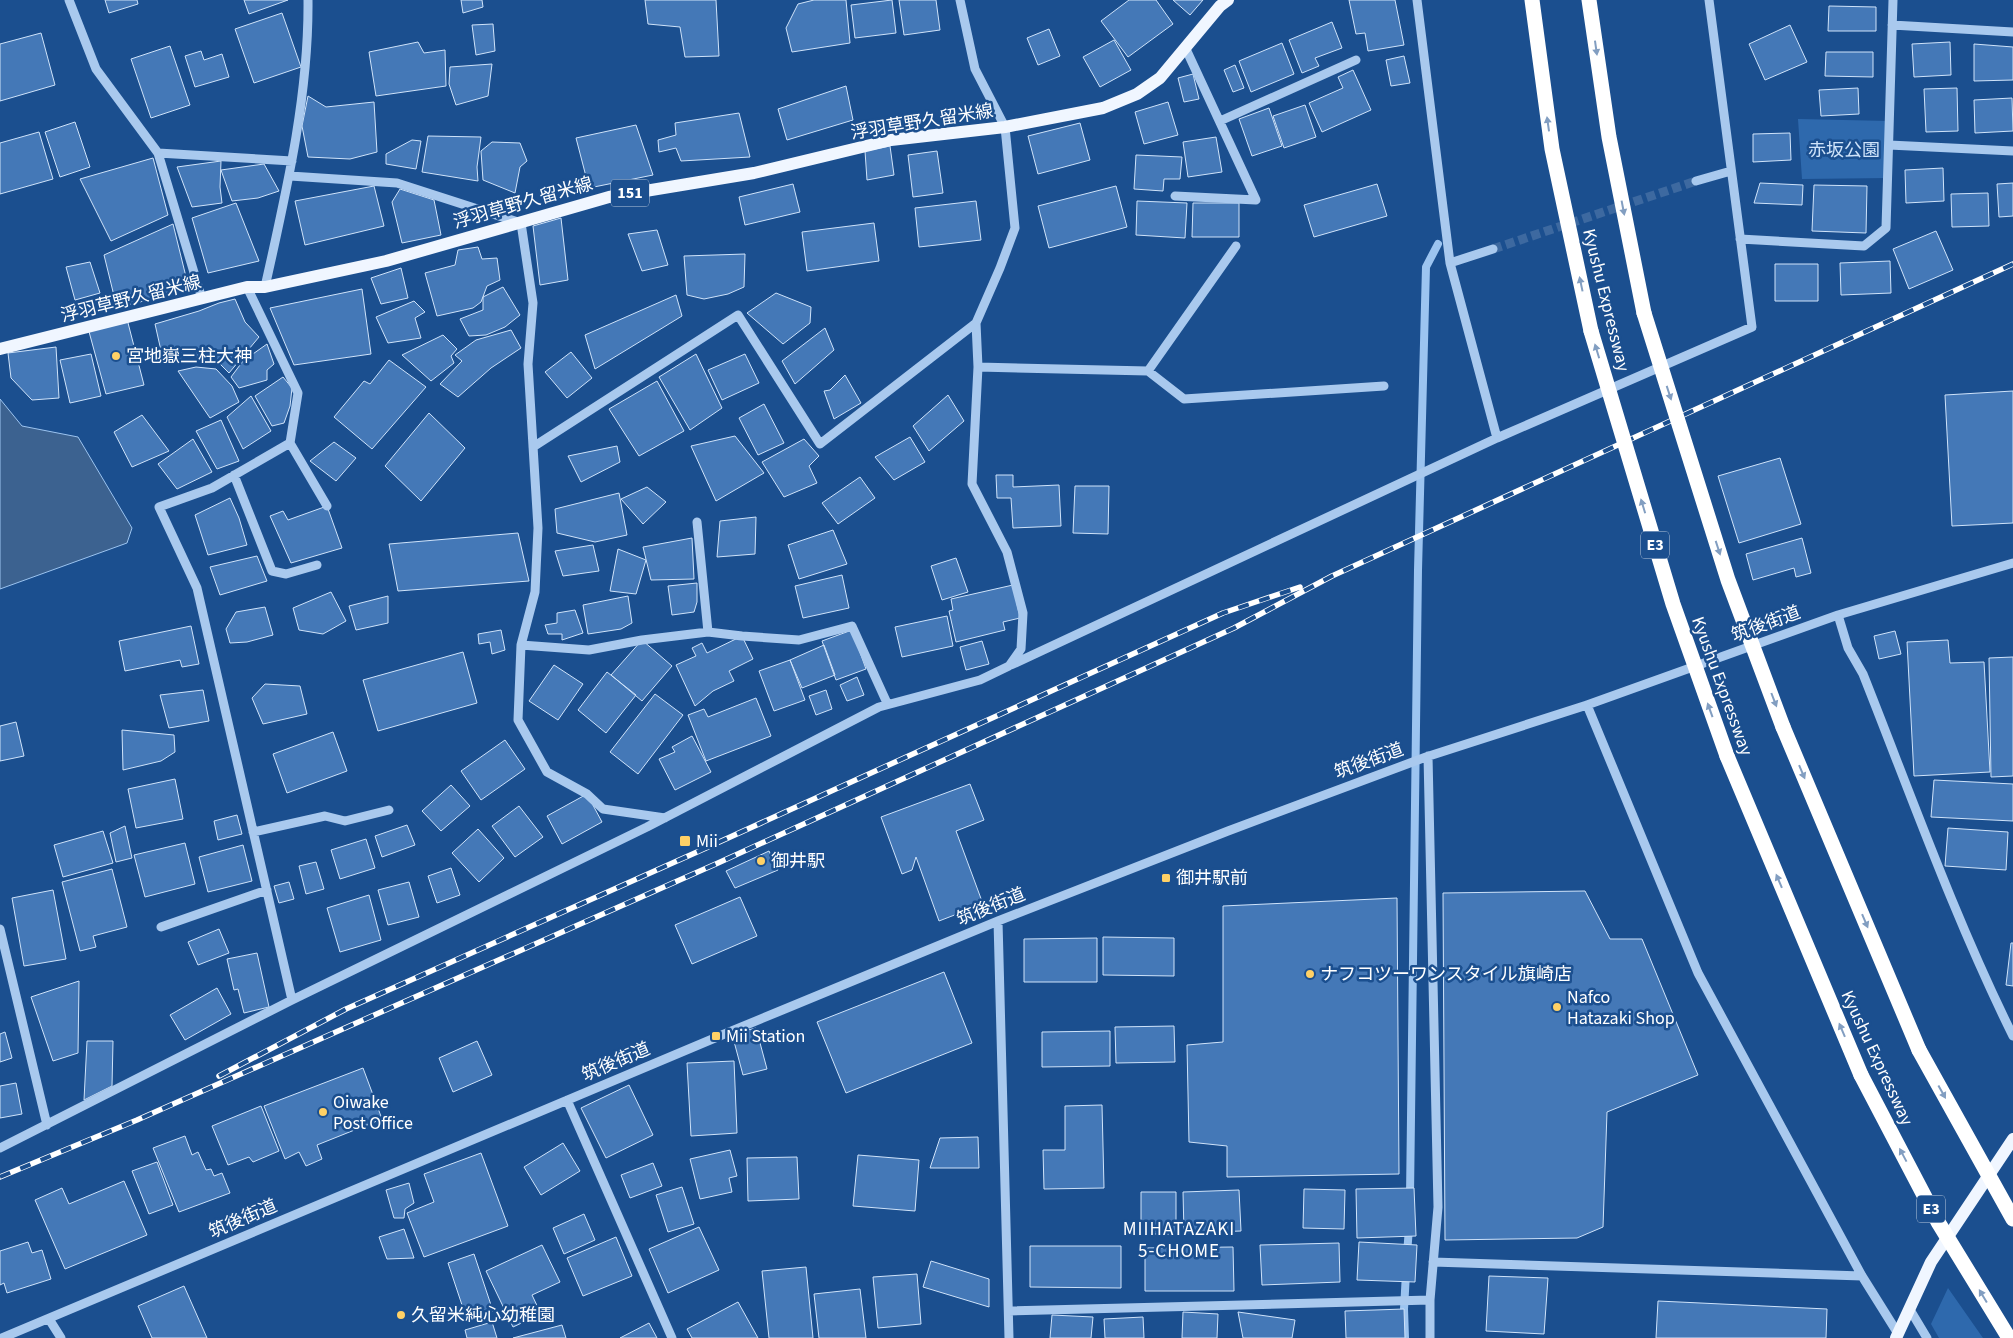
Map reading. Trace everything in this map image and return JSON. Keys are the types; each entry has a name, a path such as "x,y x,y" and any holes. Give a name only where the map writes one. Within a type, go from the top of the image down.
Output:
{"highway":[{"name":"Kyushu Expressway","path":"1532,0 1552,149 1591,331 1672,604 1727,756 1861,1075 1938,1222 2009,1338"},
{"name":"Kyushu Expressway","path":"1589,0 1609,137 1644,313 1728,580 1783,727 1919,1050 2013,1219"}],"main road":[{"name":"浮羽草野久留米線","path":"0,349 247,287 265,287 386,261 608,197 754,172 891,140 1005,127 1104,108 1138,94 1160,78 1220,6 1228,0"},
{"path":"1896,1335 1931,1262 2013,1139"}],"street":[{"path":"69,0 96,69 158,152 202,299"},
{"path":"265,287 290,176 308,39 310,0"},
{"path":"960,0 975,70 1005,127 1015,228 976,323 978,366 972,484 1007,552 1023,613 1021,649 1009,666"},
{"path":"1417,0 1450,264 1497,438"},
{"path":"0,1148 292,1000 664,818 887,703 980,680 1497,438 1752,327 1709,0"},
{"path":"1740,239 1864,246 1886,228 1893,0"},
{"path":"1892,25 2013,32"},
{"path":"1175,196 1256,200 1185,47"},
{"path":"1220,122 1356,60"},
{"path":"1889,145 2013,151"},
{"path":"158,152 292,160"},
{"path":"1696,181 1731,171"},
{"path":"290,176 397,183 521,223 533,304 528,364 538,528 535,592 521,645 518,720 547,772 587,794 603,809 664,818"},
{"path":"1148,371 1236,246"},
{"path":"1450,264 1493,249"},
{"path":"247,287 298,393 290,443 327,506"},
{"path":"533,447 738,315 820,444 976,323"},
{"path":"978,366 1148,371 1184,399 1384,386"},
{"path":"290,443 212,488 159,507 197,588 292,1000"},
{"path":"234,475 272,571 286,574 317,564"},
{"path":"697,522 708,632"},
{"name":"筑後街道","path":"2,1338 566,1100 998,921 1228,831 1403,765 1586,705 1838,615 2013,563"},
{"path":"1838,615 1848,648 1863,674 1944,881 2013,1036"},
{"path":"521,645 589,650 642,640 708,632 800,640 852,626 887,703"},
{"path":"1586,705 1698,973 1862,1276 1896,1335"},
{"path":"1427,757 1438,1207 1430,1300 1430,1338"},
{"path":"254,832 325,816 345,820 390,810"},
{"path":"161,927 267,890"},
{"path":"998,921 1009,1338"},
{"path":"0,929 46,1125"},
{"path":"566,1100 672,1338"},
{"path":"1433,1262 1862,1276"},
{"path":"1008,1311 1430,1300"},
{"path":"1909,1308 1927,1338"},
{"path":"49,1319 61,1338"}],"green space":[{"name":"赤坂公園","path":"1798,119 1889,121 1888,178 1802,179"},
{"path":"1948,1288 1983,1338 1939,1338 1931,1324"}],"shaded area":[{"path":"0,399 22,426 78,437 132,528 127,543 0,589"}],"building":[{"path":"105,0 137,0 138,4 109,13"},
{"path":"244,0 288,0 249,14"},
{"path":"461,0 482,0 483,7 463,13"},
{"path":"645,0 716,0 719,56 685,57 680,27 648,24"},
{"path":"814,0 846,0 850,43 792,52 786,28 798,4"},
{"path":"892,0 896,33 855,38 851,5"},
{"path":"899,0 936,0 940,30 904,35"},
{"path":"1129,0 1156,0 1173,24 1128,57 1101,21"},
{"path":"1173,0 1203,0 1190,15"},
{"path":"1349,0 1395,0 1404,45 1368,51 1365,33 1356,34"},
{"path":"1829,6 1876,7 1876,31 1828,31"},
{"path":"282,13 301,67 254,83 235,29"},
{"path":"1332,22 1342,48 1315,58 1319,66 1302,73 1289,40"},
{"path":"493,24 495,51 476,55 472,25"},
{"path":"1790,25 1807,62 1765,80 1749,44"},
{"path":"1049,29 1060,56 1038,65 1027,38"},
{"path":"41,33 55,85 0,101 0,44"},
{"path":"1114,40 1131,70 1100,87 1083,57"},
{"path":"418,42 424,53 445,50 446,86 376,96 369,52"},
{"path":"1950,42 1951,75 1914,77 1912,44"},
{"path":"1282,43 1294,74 1251,92 1239,61"},
{"path":"1974,44 2013,47 2013,80 1974,81"},
{"path":"170,46 190,105 151,118 131,59"},
{"path":"201,51 204,60 222,54 229,77 195,87 185,56"},
{"path":"1826,52 1873,52 1873,77 1825,76"},
{"path":"1404,56 1410,83 1391,86 1386,60"},
{"path":"492,64 488,96 456,105 449,84 450,67"},
{"path":"1235,65 1244,88 1233,92 1224,70"},
{"path":"1353,70 1371,110 1322,132 1309,103 1343,88 1338,77"},
{"path":"1193,74 1199,99 1184,102 1178,78"},
{"path":"846,86 853,120 787,140 778,109"},
{"path":"1858,88 1859,114 1821,116 1819,90"},
{"path":"1957,88 1958,131 1926,132 1924,89"},
{"path":"308,96 326,107 374,102 377,152 350,159 308,157 302,126"},
{"path":"2012,98 2013,131 1975,133 1974,100"},
{"path":"1168,102 1178,135 1144,144 1135,112"},
{"path":"1305,105 1316,137 1284,148 1273,116"},
{"path":"1269,108 1282,146 1252,156 1239,119"},
{"path":"739,113 750,157 681,161 676,148 659,152 658,140 676,135 675,123"},
{"path":"75,122 90,167 60,177 45,132"},
{"path":"1080,123 1090,160 1038,174 1028,136"},
{"path":"636,125 653,175 589,188 576,138"},
{"path":"39,132 53,179 0,194 0,143"},
{"path":"1790,133 1791,160 1753,162 1753,134"},
{"path":"428,136 481,137 477,167 478,181 422,172"},
{"path":"1216,137 1222,172 1188,177 1183,142"},
{"path":"412,140 421,141 416,169 386,164 386,154"},
{"path":"492,142 520,143 527,161 520,167 515,193 483,180 481,151"},
{"path":"890,146 894,175 867,180 865,151"},
{"path":"937,151 943,193 913,197 908,155"},
{"path":"1136,155 1182,157 1180,179 1164,179 1163,191 1134,189"},
{"path":"153,158 168,215 111,241 80,179"},
{"path":"221,161 220,187 222,203 192,207 177,167"},
{"path":"264,164 279,191 258,198 232,201 221,170"},
{"path":"1943,168 1944,201 1906,203 1905,170"},
{"path":"1760,183 1803,185 1802,205 1754,203"},
{"path":"2013,183 2013,216 1999,217 1997,184"},
{"path":"793,184 800,212 745,225 739,197"},
{"path":"1377,184 1387,216 1314,237 1304,205"},
{"path":"1814,185 1867,186 1866,233 1812,231"},
{"path":"374,186 384,226 305,245 295,201"},
{"path":"1116,186 1127,227 1049,248 1038,206"},
{"path":"400,189 434,200 441,235 402,243 392,202"},
{"path":"1988,193 1989,226 1952,227 1951,194"},
{"path":"976,201 981,240 919,247 915,208"},
{"path":"1137,201 1187,203 1185,238 1136,235"},
{"path":"236,203 259,261 208,273 192,218"},
{"path":"1193,203 1239,203 1239,237 1192,237"},
{"path":"561,218 568,280 540,285 533,226"},
{"path":"874,223 879,261 807,271 802,232"},
{"path":"173,224 189,289 117,308 104,255"},
{"path":"657,230 668,265 642,271 628,234"},
{"path":"1936,231 1953,270 1909,289 1893,249"},
{"path":"478,247 482,259 497,258 500,280 487,286 481,302 473,308 437,316 425,273 455,265 458,250"},
{"path":"745,254 744,287 728,294 704,299 687,295 684,256"},
{"path":"1890,261 1891,293 1841,295 1840,263"},
{"path":"90,262 100,293 75,300 66,267"},
{"path":"1775,264 1818,264 1818,301 1775,301"},
{"path":"401,268 408,298 381,304 371,278"},
{"path":"503,287 520,315 505,327 486,335 469,336 460,319 483,310 483,297"},
{"path":"362,289 371,354 294,365 270,308"},
{"path":"776,293 811,307 810,323 783,344 747,313"},
{"path":"676,295 682,316 595,369 585,335"},
{"path":"235,299 245,322 259,337 229,373 215,359 164,364 155,324"},
{"path":"414,301 425,312 415,318 421,338 388,343 376,317"},
{"name":"宮地嶽三柱大神","path":"127,319 144,385 106,394 88,328"},
{"path":"825,328 834,350 795,384 782,361"},
{"path":"511,330 521,348 491,368 458,397 440,384 462,361 455,355 476,340"},
{"path":"443,335 457,349 451,356 454,363 431,381 402,355"},
{"path":"267,344 274,364 267,370 267,380 239,388 231,377 243,361"},
{"path":"56,347 59,398 32,400 11,378 8,353"},
{"path":"571,352 592,378 567,398 545,372"},
{"path":"91,354 101,396 70,403 60,360"},
{"path":"696,354 722,408 690,430 659,377"},
{"path":"745,354 759,383 722,400 708,370"},
{"path":"389,360 426,387 372,449 334,417 364,381 370,384"},
{"path":"196,367 216,369 232,386 239,402 210,418 178,371"},
{"path":"845,375 861,403 834,419 824,391 830,390"},
{"path":"283,377 292,388 290,406 284,423 272,426 255,396"},
{"path":"657,381 684,431 639,456 609,409"},
{"path":"2013,391 2013,523 1952,526 1945,395"},
{"path":"948,395 964,421 929,451 913,426"},
{"path":"251,396 271,431 243,449 227,417"},
{"path":"764,404 784,443 758,455 739,418"},
{"path":"429,413 465,448 421,501 385,466"},
{"path":"142,415 169,451 132,467 114,432"},
{"path":"221,420 239,461 217,469 196,431"},
{"path":"735,436 764,473 716,501 691,446"},
{"path":"910,437 925,462 894,480 875,457"},
{"path":"193,439 212,472 177,489 158,464"},
{"path":"804,439 819,456 809,466 817,483 784,497 762,462"},
{"path":"334,442 356,458 336,481 310,461"},
{"path":"617,446 620,462 581,482 568,456"},
{"path":"1780,458 1801,524 1739,543 1718,476"},
{"path":"996,475 1013,475 1013,487 1059,485 1061,526 1013,528 1011,498 997,498"},
{"path":"860,477 875,498 838,524 822,503"},
{"path":"1075,486 1109,486 1108,534 1073,533"},
{"path":"647,487 666,502 643,524 621,499"},
{"path":"619,493 627,535 595,542 557,533 555,509"},
{"path":"230,498 239,518 247,545 208,555 195,515"},
{"path":"327,506 342,548 291,563 270,516 283,511 288,520"},
{"path":"756,517 755,554 717,557 720,521"},
{"path":"833,530 847,564 799,579 788,545"},
{"path":"518,533 529,581 398,591 389,544"},
{"path":"692,538 694,579 651,580 643,547"},
{"path":"1802,538 1811,573 1796,577 1794,568 1753,580 1746,554"},
{"path":"593,545 599,571 563,576 555,551"},
{"path":"618,549 646,560 636,594 610,591"},
{"path":"257,556 267,581 220,595 210,567"},
{"path":"956,558 968,592 942,600 931,566"},
{"path":"842,575 849,608 803,618 795,586"},
{"path":"697,583 697,602 694,612 672,615 668,586"},
{"path":"1013,585 1020,618 1003,622 1005,630 956,642 949,611 953,610 951,599"},
{"path":"331,592 346,621 323,634 299,630 293,608"},
{"path":"388,596 388,623 356,630 349,606"},
{"path":"628,596 632,623 621,629 588,634 583,605"},
{"path":"265,607 273,635 247,642 230,643 226,629 236,612"},
{"path":"575,610 583,633 562,640 562,634 548,634 545,625 557,623 557,613"},
{"path":"947,616 953,646 902,657 895,627"},
{"path":"191,626 199,664 182,667 180,660 125,671 119,641"},
{"path":"501,630 505,650 492,654 490,642 479,644 478,634"},
{"path":"852,630 866,669 836,680 822,641"},
{"path":"1895,631 1901,654 1879,659 1874,636"},
{"path":"742,636 753,659 729,671 734,681 713,691 695,706 676,665 696,656 692,648 702,643 707,653"},
{"path":"642,640 672,666 642,701 611,675"},
{"path":"1948,640 1950,663 1984,662 1990,772 1914,776 1907,642"},
{"path":"982,641 989,664 966,670 960,647"},
{"path":"824,645 835,675 802,688 790,660"},
{"path":"463,652 477,703 378,731 363,680"},
{"path":"2013,657 2013,776 1991,777 1989,658"},
{"path":"790,660 805,700 774,711 759,671"},
{"path":"554,665 583,684 558,720 529,701"},
{"path":"607,672 636,695 606,733 578,710"},
{"path":"857,677 864,695 847,701 840,685"},
{"path":"265,684 300,686 307,714 263,724 252,698"},
{"path":"203,690 209,721 169,728 160,695"},
{"path":"826,690 832,709 816,715 809,696"},
{"path":"655,694 683,715 638,774 610,752"},
{"path":"756,698 771,736 706,761 688,715 704,709 708,717"},
{"path":"16,722 24,756 0,761 0,726"},
{"path":"122,730 174,735 175,752 161,761 123,770"},
{"path":"333,732 347,771 287,793 273,754"},
{"path":"692,736 711,772 675,790 659,759 675,752 672,747"},
{"path":"505,740 525,769 481,800 461,771"},
{"path":"175,779 183,819 136,828 128,789"},
{"path":"1934,780 2013,784 2013,821 1931,817"},
{"path":"970,784 984,820 956,831 983,904 939,921 916,857 912,870 902,874 881,817"},
{"path":"451,785 470,806 441,831 422,811"},
{"path":"587,794 602,822 562,844 547,816"},
{"path":"519,806 543,837 515,857 492,826"},
{"path":"237,815 242,834 218,840 214,821"},
{"path":"407,825 415,845 382,857 375,836"},
{"path":"125,826 132,858 116,862 110,833"},
{"path":"1948,828 2008,832 2006,870 1945,866"},
{"path":"478,829 504,858 479,882 452,853"},
{"path":"103,831 113,863 63,877 54,845"},
{"path":"366,839 375,868 340,879 331,850"},
{"path":"185,843 195,884 145,897 134,855"},
{"path":"243,845 252,881 208,892 199,857"},
{"name":"御井駅","path":"769,851 778,870 735,888 726,871"},
{"path":"316,862 324,889 306,894 299,866"},
{"path":"451,868 460,895 437,903 428,876"},
{"path":"112,869 127,927 93,936 96,947 80,951 62,882"},
{"path":"289,882 294,899 279,903 274,886"},
{"path":"409,882 419,917 388,925 378,890"},
{"path":"53,890 66,959 24,966 12,898"},
{"name":"Nafco Hatazaki Shop","path":"1585,891 1610,939 1642,939 1698,1075 1607,1112 1603,1227 1577,1238 1445,1240 1443,893"},
{"path":"369,895 381,940 340,952 327,908"},
{"path":"740,897 757,936 692,964 675,925"},
{"name":"ナフコツーワンスタイル旗崎店","path":"1397,898 1399,1174 1227,1177 1227,1146 1189,1142 1187,1045 1223,1042 1223,906"},
{"path":"219,929 229,953 198,965 188,942"},
{"path":"1103,937 1174,938 1174,976 1103,975"},
{"path":"1097,938 1097,982 1024,982 1024,939"},
{"path":"2011,943 2013,943 2013,986 2006,985"},
{"path":"257,953 269,1007 244,1013 238,989 234,990 227,959"},
{"path":"944,972 972,1043 846,1093 817,1022"},
{"path":"79,981 78,1053 53,1061 31,997"},
{"path":"217,988 231,1014 185,1040 170,1015"},
{"path":"1174,1026 1175,1062 1116,1063 1115,1027"},
{"path":"756,1028 767,1069 743,1075 732,1034"},
{"path":"1110,1031 1110,1066 1042,1067 1042,1032"},
{"path":"5,1032 12,1058 0,1062 0,1034"},
{"path":"87,1041 113,1041 112,1086 84,1100"},
{"path":"477,1041 492,1075 453,1092 439,1058"},
{"path":"734,1061 737,1133 691,1136 687,1063"},
{"name":"Oiwake Post Office","path":"363,1068 382,1119 317,1145 322,1159 306,1166 299,1152 285,1159 264,1106"},
{"path":"16,1083 22,1114 0,1118 0,1086"},
{"path":"629,1085 653,1135 606,1158 581,1108"},
{"path":"1102,1105 1104,1188 1044,1189 1043,1150 1065,1150 1065,1106"},
{"path":"261,1106 279,1151 253,1162 249,1157 228,1165 212,1126"},
{"path":"185,1136 192,1155 198,1152 206,1170 211,1169 214,1176 222,1173 230,1193 179,1212 153,1148"},
{"path":"978,1137 979,1168 930,1168 940,1138"},
{"path":"563,1143 580,1171 541,1195 524,1167"},
{"path":"730,1150 737,1176 729,1178 732,1192 700,1199 690,1159"},
{"path":"481,1153 508,1226 424,1257 407,1213 434,1202 424,1174"},
{"path":"858,1155 919,1160 915,1211 853,1206"},
{"path":"797,1157 799,1199 748,1201 747,1158"},
{"path":"157,1162 173,1205 149,1214 132,1171"},
{"path":"653,1163 662,1186 630,1198 621,1175"},
{"path":"124,1181 147,1235 65,1269 35,1200 62,1188 69,1204"},
{"path":"409,1183 414,1203 405,1209 404,1218 394,1218 386,1190"},
{"path":"682,1187 694,1224 668,1232 656,1195"},
{"path":"1414,1188 1416,1236 1357,1238 1356,1189"},
{"path":"1304,1189 1345,1190 1344,1229 1303,1228"},
{"path":"1239,1190 1241,1231 1184,1233 1183,1192"},
{"path":"1141,1192 1176,1192 1176,1234 1141,1234"},
{"path":"584,1214 595,1240 564,1254 553,1228"},
{"path":"699,1227 719,1270 668,1293 649,1249"},
{"path":"404,1229 414,1258 387,1259 379,1237"},
{"path":"616,1237 632,1276 583,1296 567,1258"},
{"path":"28,1242 32,1253 42,1250 51,1279 7,1293 4,1283 0,1285 0,1251"},
{"path":"1359,1242 1417,1245 1415,1282 1357,1280"},
{"path":"1339,1243 1340,1282 1262,1285 1260,1245"},
{"path":"542,1245 560,1282 532,1295 541,1314 513,1327 486,1271"},
{"path":"1030,1246 1121,1246 1121,1288 1030,1287"},
{"path":"1233,1247 1234,1291 1145,1291 1145,1248"},
{"path":"474,1254 493,1311 467,1320 448,1263"},
{"path":"931,1261 989,1279 989,1307 923,1287"},
{"path":"806,1267 813,1338 769,1338 762,1271"},
{"path":"917,1274 921,1324 878,1328 873,1277"},
{"path":"1489,1276 1548,1278 1544,1334 1486,1331"},
{"path":"184,1286 207,1338 152,1338 138,1306"},
{"path":"860,1289 866,1338 819,1338 814,1294"},
{"path":"1658,1301 1827,1309 1826,1338 1656,1338"},
{"path":"738,1302 758,1338 692,1338 687,1329"},
{"path":"1404,1309 1405,1338 1346,1338 1345,1311"},
{"path":"1183,1312 1218,1314 1217,1338 1182,1338"},
{"path":"1238,1312 1295,1320 1292,1338 1243,1338"},
{"path":"1052,1315 1093,1317 1091,1338 1050,1338"},
{"path":"1143,1317 1144,1338 1105,1338 1104,1319"},
{"path":"492,1322 497,1338 467,1338 465,1330"},
{"path":"649,1323 657,1338 620,1338"},
{"path":"562,1325 566,1338 513,1338"}],"waterway":[{"path":"1410,1196 1418,570 1426,267 1438,244"},
{"path":"1407,1254 1409,1228"},
{"path":"1405,1338 1406,1273"}],"tunnel":[{"path":"1493,249 1696,181"}],"railway":[{"path":"0,1177 137,1120 718,863 1234,628 1332,576 2013,264"},
{"path":"219,1076 346,1009 1223,613 1300,587"}],"place":[{"name":"宮地嶽三柱大神","path":"116,356"},
{"name":"Mii","path":"685,841"},
{"name":"御井駅","path":"761,861"},
{"name":"御井駅前","path":"1166,878"},
{"name":"ナフコツーワンスタイル旗崎店","path":"1310,974"},
{"name":"Nafco Hatazaki Shop","path":"1557,1007"},
{"name":"Mii Station","path":"716,1036"},
{"name":"Oiwake Post Office","path":"323,1112"},
{"name":"久留米純心幼稚園","path":"401,1315"}],"district":[{"name":"MIIHATAZAKI 5-CHOME","path":"1179,1240"}]}
